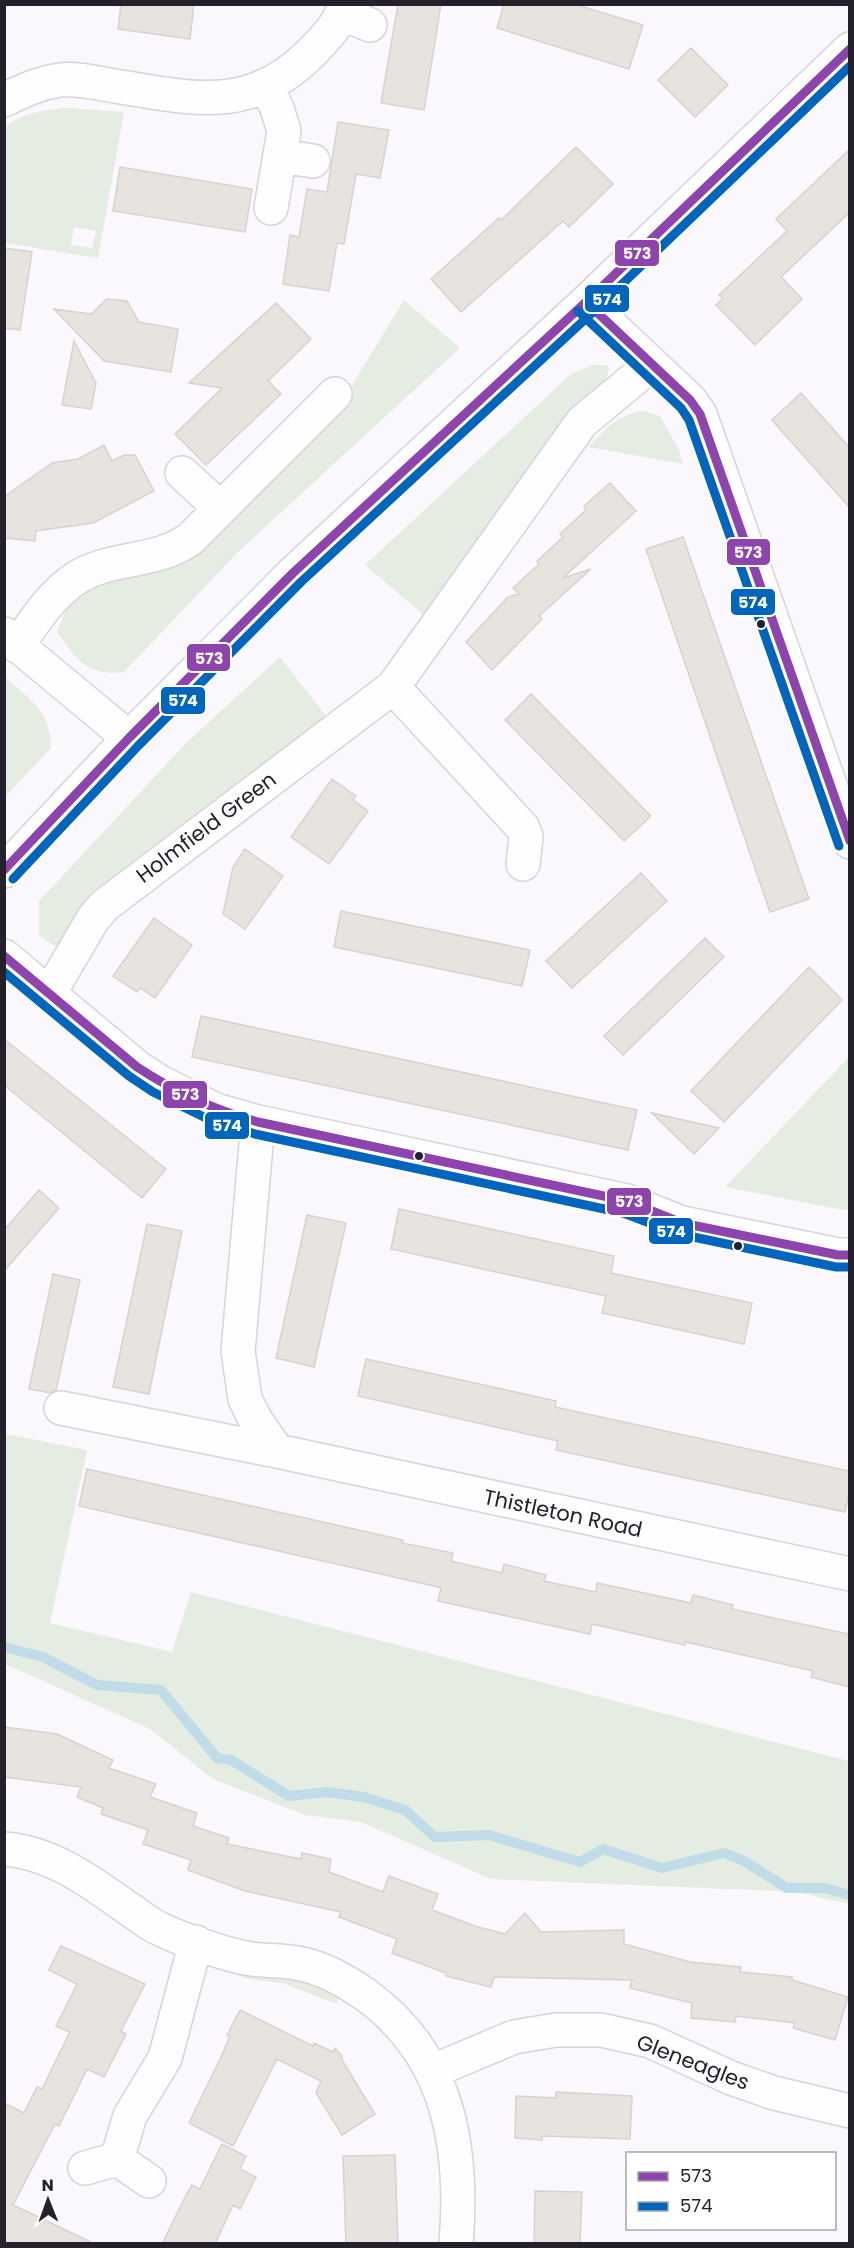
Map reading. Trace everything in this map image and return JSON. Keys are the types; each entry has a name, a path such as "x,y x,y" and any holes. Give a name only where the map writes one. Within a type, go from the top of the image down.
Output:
{"street":[{"path":"4,100 30,86 62,80 198,99 232,98 266,86 298,66 352,14"},
{"path":"4,871 129,738 293,573 586,302 849,49"},
{"path":"266,86 277,108 284,131 272,208"},
{"path":"280,156 314,161"},
{"path":"586,302 690,400 700,414 847,828"},
{"name":"Holmfield Green","path":"49,994 93,918 104,906 393,687 582,422 652,364"},
{"path":"129,738 11,640 49,602 79,577 177,549 335,394"},
{"path":"182,473 220,508"},
{"path":"393,687 523,828 526,836 523,864"},
{"path":"4,956 137,1067 160,1082 216,1110 258,1122 627,1201 682,1222 713,1230 838,1255 849,1255"},
{"path":"258,1122 238,1351 245,1399 277,1451"},
{"name":"Thistleton Road","path":"61,1408 277,1451 849,1574"},
{"path":"4,1849 25,1850 64,1866 156,1927 250,1959 297,1963 338,1975 379,2005 406,2032 433,2071 448,2109 455,2145 456,2244"},
{"path":"117,2159 130,2116 165,2058 196,1942"},
{"name":"Gleneagles","path":"433,2071 514,2037 556,2030 601,2030 650,2041 731,2078 774,2092 849,2111"},
{"path":"85,2168 117,2159"},
{"path":"117,2159 149,2181"}],"shaded area":[{"path":"68,108 124,112 98,258 5,243 5,127 27,115","holes":["74,227 96,231 92,248 71,245"]},
{"path":"404,300 460,348 238,552 124,672 101,672 92,669 77,658 57,632 65,612 57,608 78,589 112,580 348,392"},
{"path":"592,365 607,365 609,369 605,384 577,404 548,439 426,617 365,565 571,374"},
{"path":"643,411 660,416 678,448 683,464 588,447 619,419"},
{"path":"280,657 326,716 138,863 90,894 57,948 39,935 39,901 188,741"},
{"path":"5,677 30,699 43,715 50,735 51,748 5,797"},
{"path":"849,1057 849,1211 725,1187"},
{"path":"5,1434 87,1450 50,1623 172,1652 191,1592 849,1761 849,1904 797,1892 491,1879 361,1822 305,1815 213,1779 150,1729 5,1664"},
{"path":"231,1966 284,1974 337,1993 337,2004 282,1983 249,1979 217,1969"}],"building":[{"path":"121,4 194,4 190,39 118,29"},
{"path":"398,4 441,4 424,110 381,103"},
{"path":"504,4 574,4 643,25 629,69 497,28"},
{"path":"691,48 728,85 695,117 658,80"},
{"path":"338,122 389,130 380,178 356,174 344,244 337,243 329,291 283,284 290,235 299,237 307,189 327,192"},
{"path":"576,147 613,184 569,227 563,221 461,312 431,279 499,218 501,220"},
{"path":"849,150 849,213 781,277 802,299 755,345 716,305 723,298 719,295 787,231 776,219"},
{"path":"120,167 252,189 245,232 113,211"},
{"path":"4,248 32,252 20,330 4,328"},
{"path":"107,299 127,301 139,322 178,329 171,372 104,361 54,309 91,314"},
{"path":"276,303 311,339 268,381 281,394 206,465 175,434 222,388 189,383"},
{"path":"74,341 96,383 91,409 62,405"},
{"path":"801,393 849,447 849,507 772,420"},
{"path":"104,445 112,461 124,455 135,455 154,491 93,523 36,531 35,541 4,538 4,497 52,463 78,459"},
{"path":"610,483 636,511 563,578 591,569 539,616 542,619 492,670 466,642 508,597 519,594 513,588 563,537 560,534 586,510 584,506"},
{"path":"683,537 809,899 770,912 646,549"},
{"path":"531,694 651,816 624,841 505,720"},
{"path":"332,779 356,796 353,800 368,811 329,864 291,837"},
{"path":"245,849 283,876 245,929 223,914 233,867"},
{"path":"641,873 667,901 572,988 546,961"},
{"path":"341,911 530,950 522,986 334,947"},
{"path":"154,918 192,945 155,998 140,988 137,992 113,976"},
{"path":"705,938 724,957 623,1055 604,1036"},
{"path":"809,967 842,1000 724,1122 691,1091"},
{"path":"201,1016 637,1110 628,1150 192,1057"},
{"path":"4,1039 166,1169 142,1198 4,1085"},
{"path":"652,1113 719,1128 694,1154"},
{"path":"39,1190 59,1208 4,1271 4,1230"},
{"path":"399,1209 614,1256 611,1273 752,1303 744,1344 602,1313 606,1296 391,1249"},
{"path":"307,1215 346,1223 314,1367 276,1358"},
{"path":"147,1224 182,1231 149,1394 113,1387"},
{"path":"53,1274 80,1280 56,1390 50,1393 29,1389"},
{"path":"366,1359 556,1401 555,1407 849,1471 849,1493 845,1512 556,1450 558,1441 358,1396"},
{"path":"87,1469 403,1540 402,1543 453,1553 451,1561 502,1573 504,1564 546,1575 544,1581 596,1592 597,1583 691,1603 693,1595 733,1605 732,1609 849,1634 849,1687 811,1677 813,1671 686,1642 685,1645 592,1624 590,1634 438,1601 441,1588 434,1586 79,1506"},
{"path":"4,1727 57,1734 113,1760 109,1768 156,1784 150,1797 197,1813 193,1826 229,1838 227,1844 301,1859 302,1853 331,1859 329,1872 383,1892 389,1876 438,1894 432,1910 478,1927 505,1934 525,1913 541,1932 624,1930 624,1944 690,1962 741,1967 740,1972 792,1977 792,1980 848,1997 835,2040 793,2028 795,2023 736,2016 735,2022 691,2018 692,2003 630,1988 632,1980 494,1977 491,1987 446,1976 446,1973 392,1953 397,1939 339,1917 341,1912 245,1891 188,1870 191,1860 143,1844 148,1830 101,1814 103,1808 77,1797 81,1787 4,1777"},
{"path":"61,1946 145,1984 121,2031 126,2034 104,2077 87,2069 59,2126 55,2124 13,2205 95,2244 4,2244 4,2103 24,2113 37,2087 42,2089 70,2032 56,2026 77,1984 49,1970"},
{"path":"240,2010 313,2046 314,2043 333,2052 335,2048 342,2056 342,2060 375,2114 342,2135 316,2093 321,2081 277,2059 233,2146 189,2123 221,2057 230,2036 227,2035"},
{"path":"556,2092 632,2096 630,2139 542,2136 542,2140 515,2138 516,2096 556,2098"},
{"path":"222,2144 246,2156 240,2169 256,2177 240,2209 233,2205 215,2244 162,2244 192,2185 200,2189"},
{"path":"395,2155 398,2244 346,2244 343,2156"},
{"path":"535,2191 582,2192 580,2244 534,2244"}],"waterway":[{"path":"4,1647 43,1657 97,1685 161,1690 217,1758 231,1760 289,1796 327,1792 364,1797 405,1810 435,1837 489,1835 580,1862 603,1849 662,1868 724,1853 744,1861 787,1888 825,1888 850,1895"}],"transit line":[{"name":"573","path":"4,870 129,738 293,573 586,302 850,49"},
{"name":"574","path":"13,879 138,746 301,582 594,311 850,66"},
{"name":"573","path":"586,302 690,400 700,414 850,841"},
{"name":"574","path":"578,311 681,408 689,420 839,846"},
{"name":"573","path":"4,956 137,1067 180,1092 226,1112 258,1122 627,1201 682,1223 838,1255 850,1255"},
{"name":"574","path":"4,972 129,1076 153,1092 212,1121 255,1134 623,1213 679,1234 836,1267 850,1267"}]}
